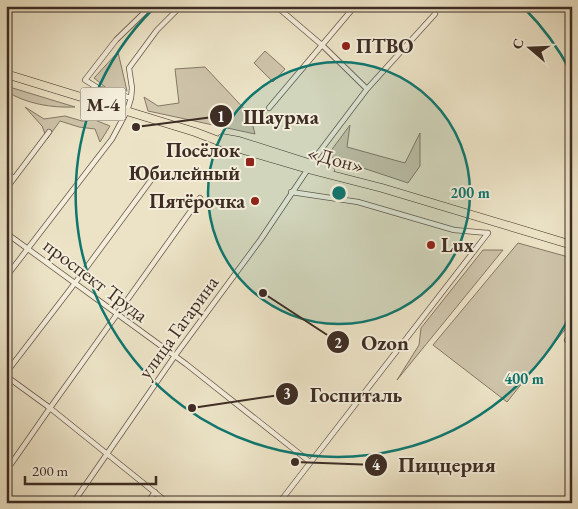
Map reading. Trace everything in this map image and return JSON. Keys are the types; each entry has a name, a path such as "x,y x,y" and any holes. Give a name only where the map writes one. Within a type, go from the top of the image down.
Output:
{"main road":[{"name":"М-4","path":"6,74 127,111"},
{"name":"«Дон»","path":"127,111 195,132 239,141 310,166 572,245"}],"street":[{"path":"130,98 98,88 85,80 116,40 151,6"},
{"path":"6,277 112,139 127,111 132,88 129,68 157,30 181,6"},
{"path":"276,6 323,46 367,89"},
{"path":"269,108 355,6"},
{"name":"улица Гагарина","path":"73,503 174,357 261,239 291,192 367,89 435,14"},
{"path":"6,190 49,132"},
{"path":"157,172 6,375 168,503"},
{"path":"6,173 14,178"},
{"path":"279,503 488,233 454,230 358,202 291,192"},
{"path":"6,461 11,464 200,198"},
{"name":"проспект Труда","path":"6,233 174,357 310,462"},
{"path":"147,503 155,492"}],"shaded area":[{"path":"265,51 285,69 273,82 254,63"},
{"path":"118,52 127,91 109,90 94,78"},
{"path":"205,67 250,115 255,134 148,111 144,97 158,106 179,103 175,69"},
{"path":"6,86 75,107 48,106 31,102 6,91"},
{"path":"25,107 44,119 65,116 82,121 95,120 110,126 100,142 95,129 79,127 60,121 47,139 42,126"},
{"path":"350,125 347,147 405,163 420,133 420,166 408,183 327,156"},
{"path":"518,243 572,258 572,321 507,402 433,345"},
{"path":"483,250 503,250 397,380 419,345 421,328"}],"place":[{"name":"ПТВО","path":"346,46"},
{"name":"Шаурма","path":"136,127"},
{"name":"Посёлок Юбилейный","path":"250,162"},
{"name":"Пятёрочка","path":"255,201"},
{"name":"Lux","path":"431,245"},
{"name":"Ozon","path":"263,293"},
{"name":"Госпиталь","path":"192,408"},
{"name":"Пиццерия","path":"295,462"}]}
